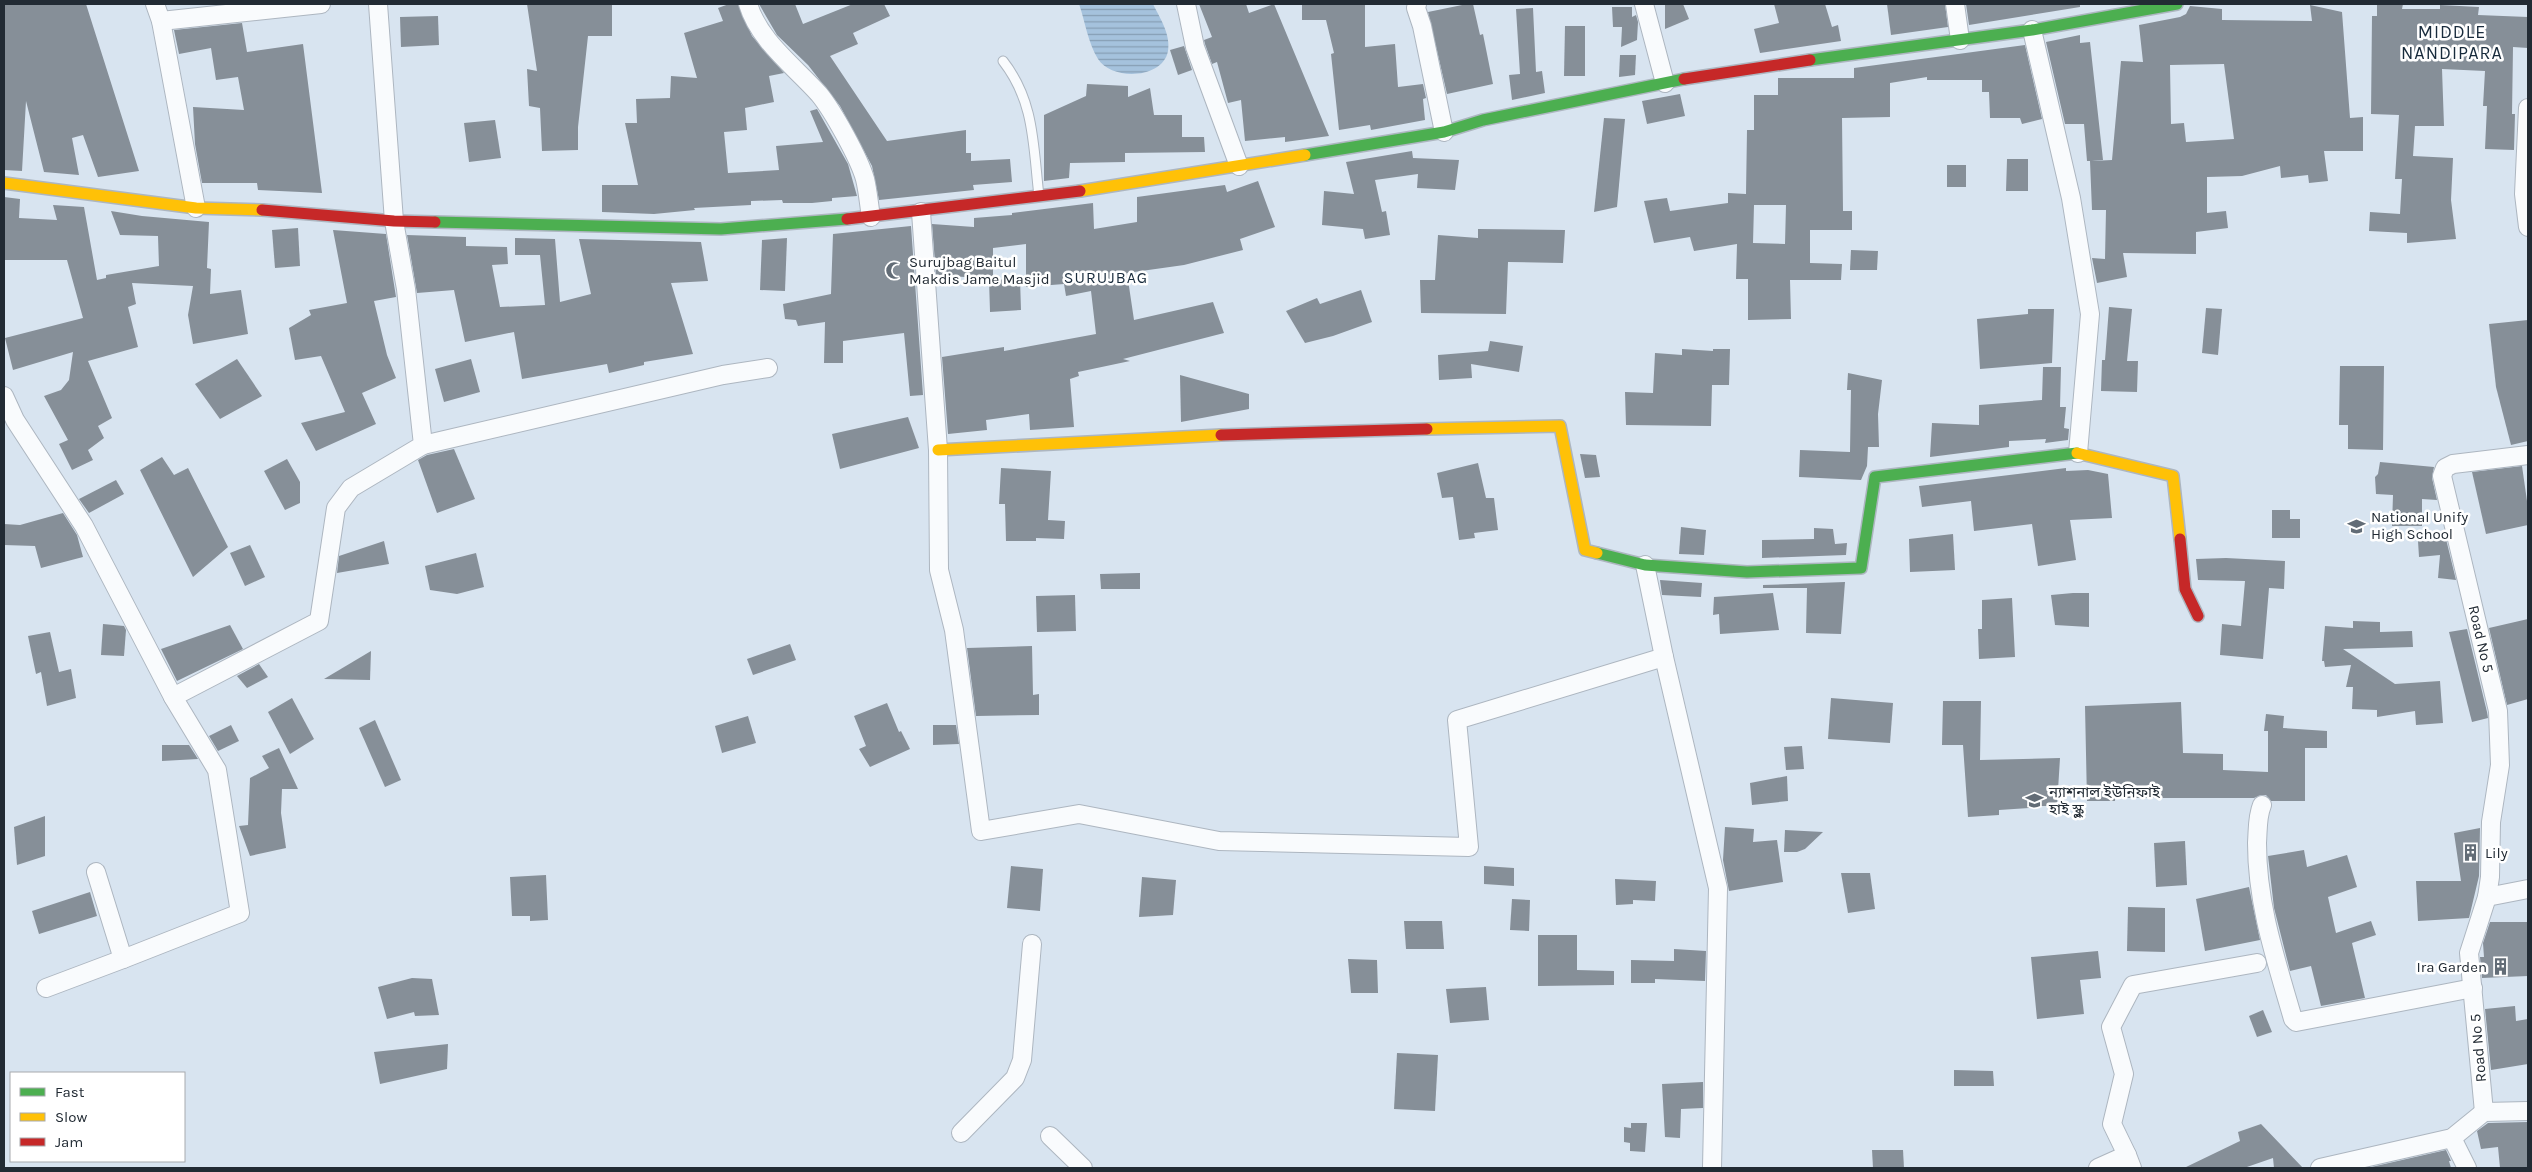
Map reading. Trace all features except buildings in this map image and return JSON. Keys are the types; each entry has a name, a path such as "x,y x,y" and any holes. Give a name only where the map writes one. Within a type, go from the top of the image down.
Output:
{"street":[{"path":"155,4 161,21 196,208"},
{"path":"161,21 321,4"},
{"path":"378,4 394,221 406,289 423,445"},
{"path":"748,4 757,25 779,53 820,96 848,144 865,179 871,217"},
{"path":"1186,4 1195,47 1239,166"},
{"path":"1417,4 1416,8 1422,26 1444,132"},
{"path":"1644,4 1665,82"},
{"path":"1956,4 1960,40"},
{"path":"4,183 196,208 262,210 394,221 721,229 871,217 1126,185 1444,132 1483,120 1712,73 2032,30 2177,4"},
{"path":"2032,30 2071,198 2090,314 2078,453"},
{"path":"2528,108 2524,194 2528,227"},
{"path":"922,212 938,450 939,570 954,630 981,831 1079,814 1219,841 1469,847 1457,720 1664,657"},
{"path":"173,697 319,621 336,508 351,488 423,445 723,375 768,368"},
{"path":"4,396 15,420 84,526 173,697 217,770 240,912 46,988"},
{"path":"938,450 1279,432 1560,426 1585,550 1644,565 1747,572 1861,568 1876,477 2078,453 2173,476 2185,589 2198,616"},
{"name":"Road No 5","path":"2484,1112 2469,953 2487,897 2490,877 2492,822 2500,765 2498,710 2442,476 2445,468 2453,464 2528,454"},
{"path":"1644,565 1718,888 1712,1168"},
{"path":"2262,805 2258,815 2257,876 2263,913 2292,1019 2296,1022 2473,988"},
{"path":"96,872 123,959"},
{"path":"2487,897 2528,889"},
{"path":"961,1133 1015,1078 1022,1060 1032,944"},
{"path":"2098,1168 2129,1161 2112,1124 2124,1074 2111,1027 2133,985 2257,963"},
{"path":"2320,1168 2452,1138 2484,1112 2528,1111"},
{"path":"1050,1136 1083,1168"},
{"path":"2452,1138 2467,1168"}],"lane":[{"path":"1003,61 1017,78 1027,101 1039,196"}],"water":[{"path":"1079,4 1153,4 1168,39 1168,51 1164,60 1157,67 1147,72 1136,74 1125,74 1105,66 1098,59 1092,46"}],"traffic: fast":[{"path":"1810,60 2032,30 2177,4"},
{"path":"1305,155 1444,132 1483,120 1684,79"},
{"path":"435,222 721,229 847,219"},
{"path":"1597,553 1645,565 1747,572 1861,568 1875,477 2077,453"}],"traffic: slow":[{"path":"1080,191 1305,155"},
{"path":"4,183 196,208 262,210"},
{"path":"1427,429 1560,426 1585,550 1597,553"},
{"path":"938,450 1221,435"},
{"path":"2077,453 2173,476 2180,539"}],"traffic: jam":[{"path":"1684,79 1810,60"},
{"path":"847,219 1080,191"},
{"path":"262,210 394,221 435,222"},
{"path":"1221,435 1427,429"},
{"path":"2180,539 2185,589 2198,616"}],"place":[{"name":"Surujbag Baitul Makdis Jame Masjid","path":"895,271"},
{"name":"National Unify High School","path":"2357,526"},
{"name":"ন্যাশনাল ইউনিফাই হাই স্কুল","path":"2035,801"},
{"name":"Lily","path":"2471,853"},
{"name":"Ira Garden","path":"2501,967"}],"district":[{"name":"MIDDLE NANDIPARA","path":"2452,42"},
{"name":"SURUJBAG","path":"1106,277"}]}
